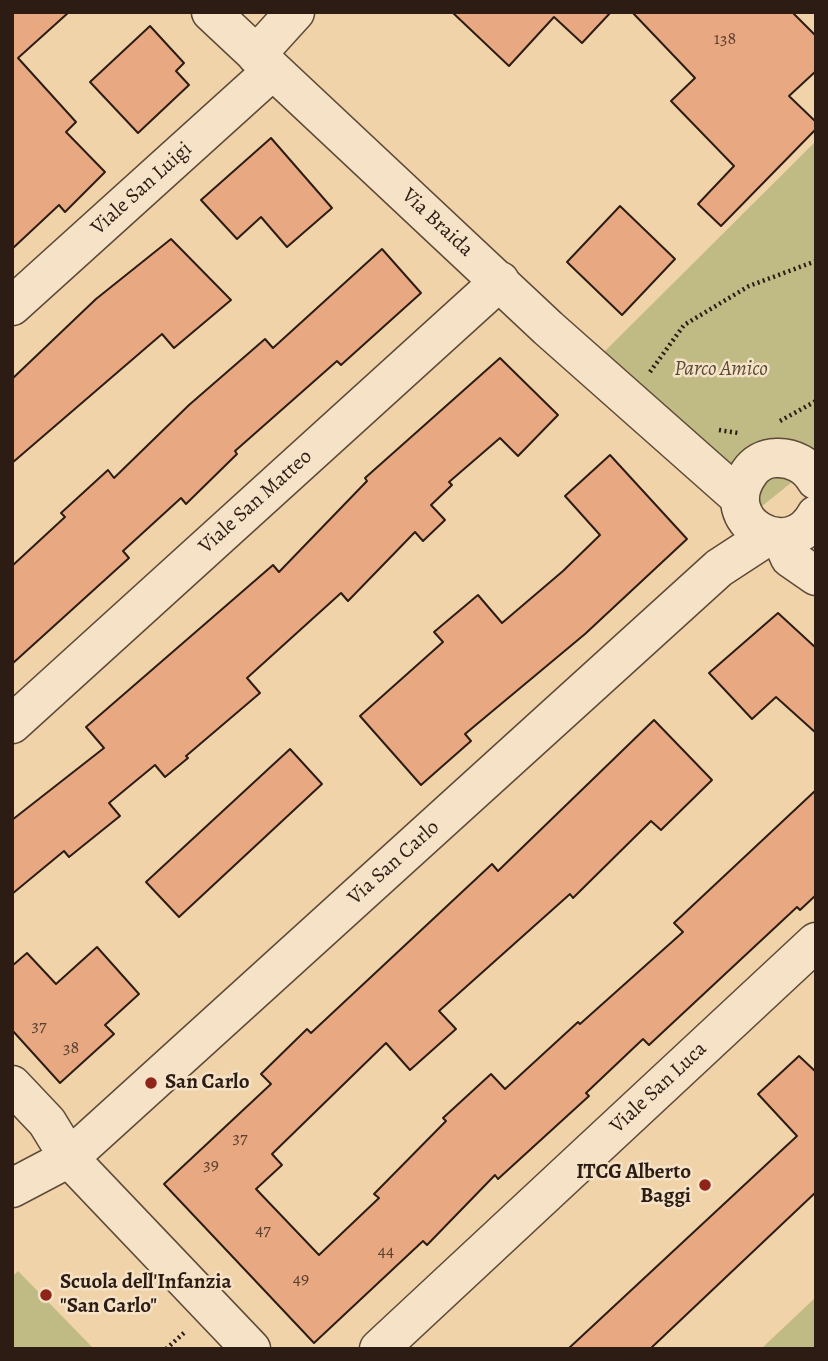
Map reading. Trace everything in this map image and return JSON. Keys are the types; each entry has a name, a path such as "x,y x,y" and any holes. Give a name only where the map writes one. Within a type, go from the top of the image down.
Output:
{"street":[{"name":"Via Braida","path":"211,12 664,432 773,478"},
{"name":"Viale San Luigi","path":"12,306 264,63 295,12"},
{"name":"Viale San Matteo","path":"12,724 500,281"},
{"name":"Via San Carlo","path":"773,478 799,533 816,515"},
{"name":"Via San Carlo","path":"12,1188 69,1158 719,568 773,478"},
{"path":"773,478 790,558 816,576"},
{"name":"Viale San Luca","path":"379,1349 811,953"},
{"path":"12,1085 47,1122 69,1158 251,1349"}],"path":[{"path":"645,378 684,325 749,286 816,261"},
{"path":"714,429 739,433 773,478 816,401"}],"green space":[{"name":"Parco Amico","path":"816,141 816,463 742,522 586,370"},
{"path":"18,1271 94,1349 12,1349 12,1277"},
{"path":"816,1297 816,1349 761,1349"}],"building":[{"path":"12,12 69,12 18,58 76,122 66,132 105,172 65,212 59,205 12,249"},
{"path":"452,12 611,12 582,43 554,17 509,66"},
{"path":"632,12 792,12 816,36 816,71 789,96 816,122 816,129 721,226 698,204 734,166 671,101 695,78"},
{"path":"150,26 184,63 176,71 189,85 138,133 90,82"},
{"path":"271,138 332,208 287,247 261,217 237,239 201,200"},
{"path":"620,206 675,259 622,315 567,262"},
{"path":"171,239 231,300 174,348 162,334 12,463 12,379 96,299"},
{"path":"382,249 421,293 341,365 337,361 235,451 237,454 186,504 181,498 123,551 129,558 12,664 12,566 65,517 61,513 108,470 114,478 189,405 265,339 273,348"},
{"path":"500,358 558,415 518,456 500,438 449,482 452,485 431,505 445,520 423,541 415,532 348,601 341,593 247,678 260,693 165,777 155,765 109,803 120,816 69,857 64,851 12,894 12,820 104,748 86,727 273,565 279,572 367,481 365,478"},
{"path":"610,455 687,539 585,634 465,734 471,741 421,785 360,716 443,642 434,632 478,595 502,623 600,535 565,496"},
{"path":"778,613 816,648 816,733 776,697 752,719 709,673"},
{"path":"654,720 712,780 661,830 651,821 573,898 570,894 439,1011 456,1029 410,1070 386,1043 272,1154 282,1165 256,1189 319,1255 379,1198 374,1194 446,1121 443,1118 491,1074 505,1089 578,1022 580,1024 683,932 674,923 816,790 816,895 800,910 797,907 649,1045 643,1039 586,1093 589,1096 498,1179 495,1175 427,1245 423,1241 314,1343 164,1184 271,1084 261,1074 307,1029 311,1033 492,864 498,871"},
{"path":"290,749 322,784 179,917 146,882"},
{"path":"97,947 139,994 105,1025 114,1034 60,1083 12,1030 12,966 27,953 56,984"},
{"path":"799,1056 816,1072 816,1192 650,1349 568,1349 797,1136 758,1094"}],"place":[{"name":"San Carlo","path":"151,1083"},
{"name":"ITCG Alberto Baggi","path":"705,1185"},
{"name":"Scuola dell'Infanzia \"San Carlo\"","path":"46,1295"}]}
